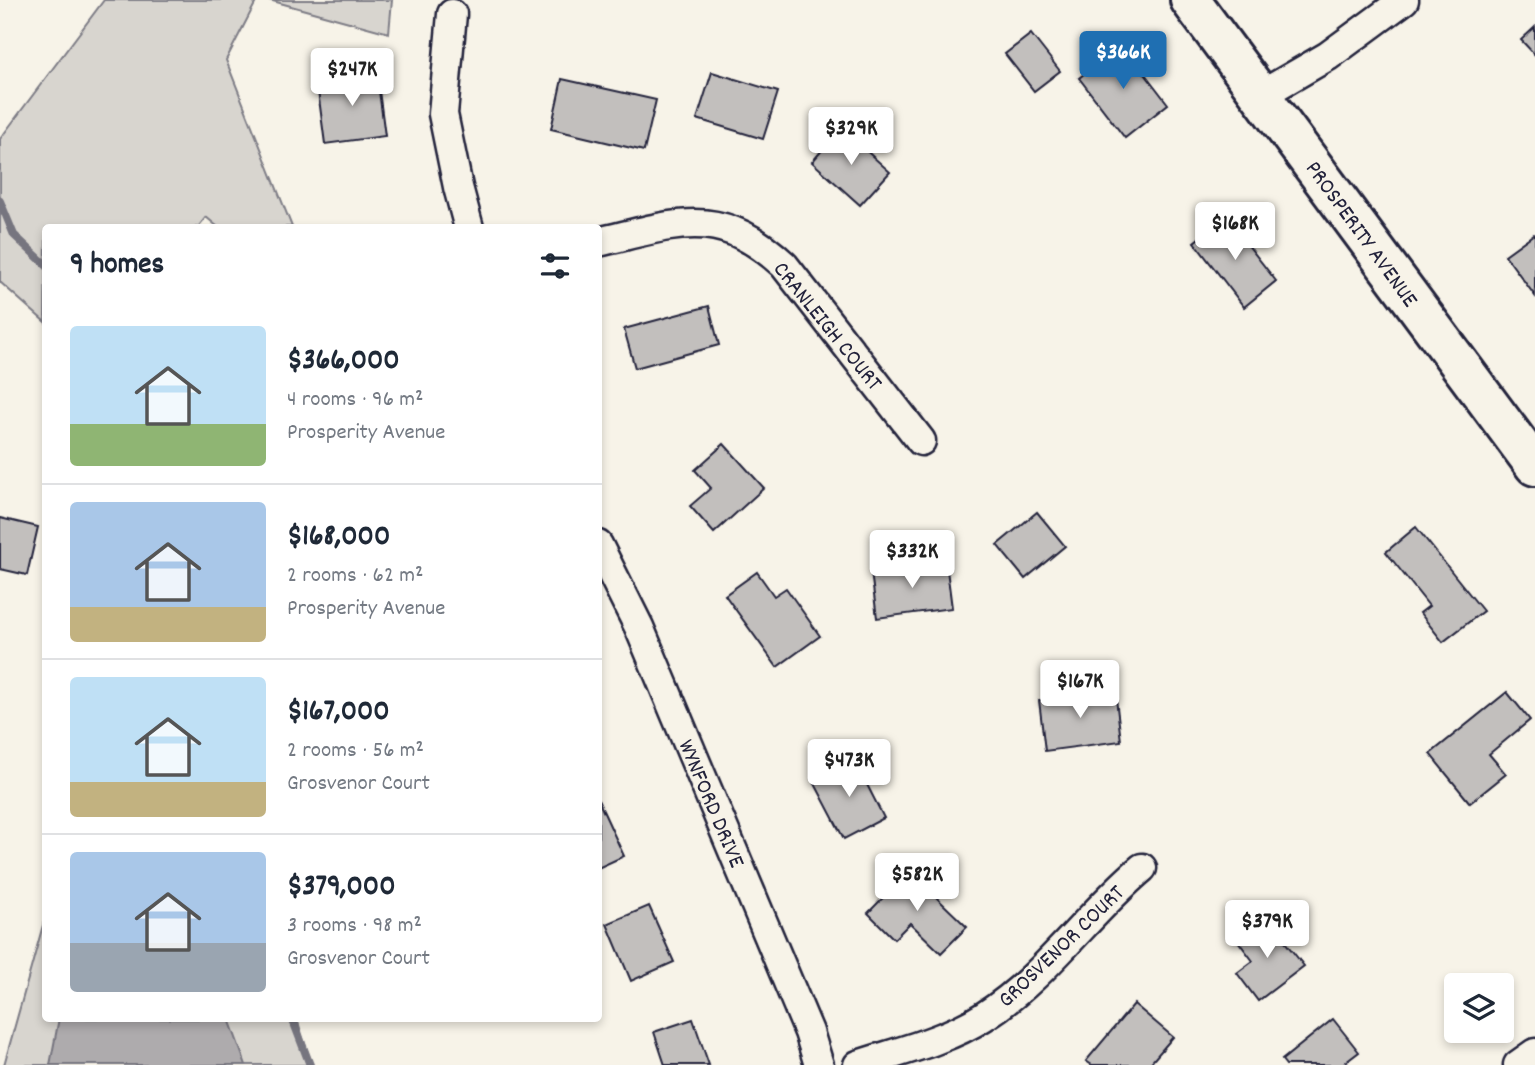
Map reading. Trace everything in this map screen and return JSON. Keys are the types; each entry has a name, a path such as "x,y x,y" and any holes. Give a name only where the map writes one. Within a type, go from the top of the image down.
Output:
{"main road":[{"name":"PROSPERITY AVENUE","path":"1190,0 1535,466"}],"street":[{"path":"1261,95 1328,56 1404,0"},
{"path":"452,14 443,114 468,224"},
{"name":"CRANLEIGH COURT","path":"602,241 681,223 710,224 739,232 763,246 784,265 921,441"},
{"name":"WYNFORD DRIVE","path":"602,553 639,626 809,1032 819,1065"},
{"name":"GROSVENOR COURT","path":"859,1065 946,1036 982,1017 1017,992 1062,949 1115,891 1142,868"},
{"path":"1518,1065 1535,1053"}],"shaded area":[{"path":"104,0 257,0 226,60 291,224 214,224 206,217 200,224 42,224 42,319 0,282 0,139"},
{"path":"269,0 392,0 389,33"},
{"path":"42,929 42,1022 298,1022 312,1065 4,1065"},
{"path":"58,1022 230,1022 246,1065 50,1065"}],"building":[{"path":"1535,27 1535,55 1521,40"},
{"path":"1031,34 1060,71 1034,91 1005,54"},
{"path":"1122,44 1168,104 1125,138 1079,78"},
{"path":"376,68 385,136 325,144 318,91 340,88 338,73"},
{"path":"712,72 778,92 763,139 697,119"},
{"path":"562,79 656,100 644,151 551,129"},
{"path":"841,128 890,172 860,205 812,162"},
{"path":"1226,217 1276,281 1244,307 1194,242"},
{"path":"1535,235 1535,296 1505,255"},
{"path":"709,306 719,345 635,368 624,329"},
{"path":"724,444 764,488 714,533 690,506 711,488 695,470"},
{"path":"1037,512 1065,546 1025,579 997,545"},
{"path":"0,518 38,527 27,575 0,569"},
{"path":"1416,527 1483,611 1443,642 1420,613 1429,606 1386,552"},
{"path":"946,562 952,608 877,618 871,572"},
{"path":"757,572 774,596 786,588 820,636 777,667 725,595"},
{"path":"1115,690 1121,741 1045,751 1039,700"},
{"path":"1507,692 1530,720 1489,754 1506,774 1470,803 1430,754"},
{"path":"854,759 884,818 844,839 813,780"},
{"path":"602,809 624,856 602,866"},
{"path":"909,871 967,927 941,953 910,923 894,939 868,913"},
{"path":"649,906 674,962 631,981 607,924"},
{"path":"1267,919 1304,966 1258,1001 1237,973 1253,961 1238,941"},
{"path":"1134,1004 1173,1037 1149,1065 1092,1065 1086,1061"},
{"path":"693,1019 709,1065 665,1065 654,1032"},
{"path":"1333,1019 1359,1052 1342,1065 1286,1065 1282,1060"}],"waterway":[{"path":"0,201 14,235 42,261"},
{"path":"294,1022 310,1065"}]}
